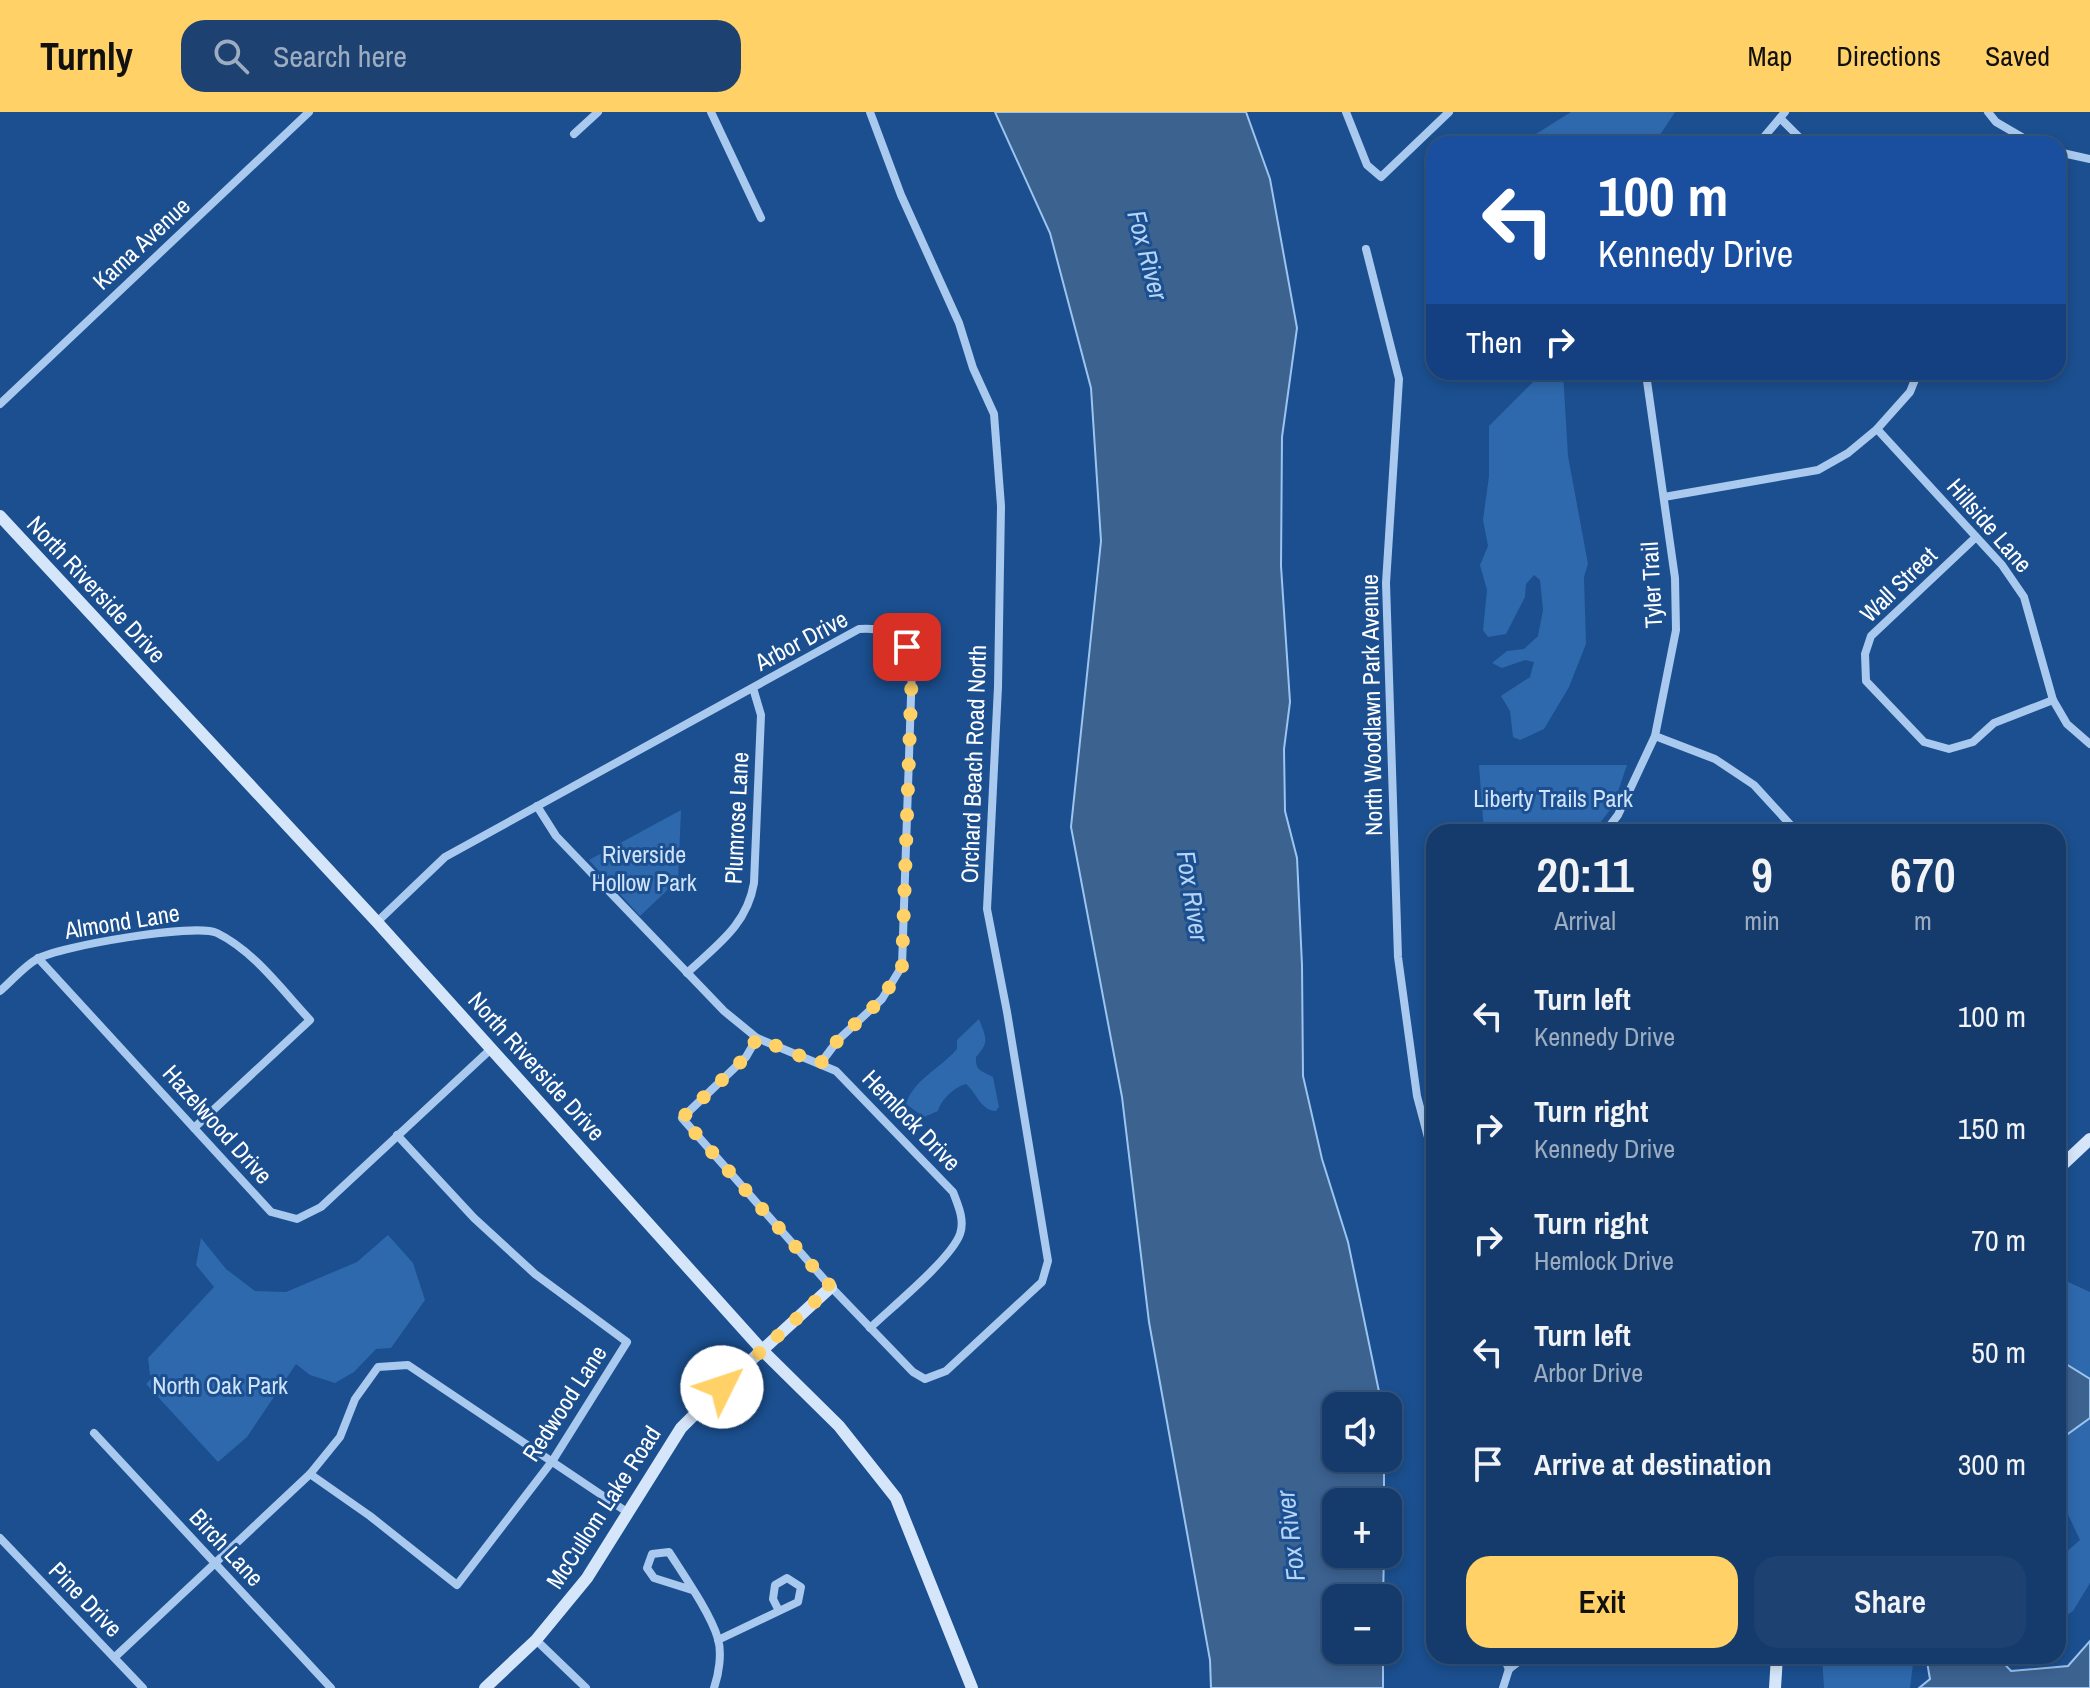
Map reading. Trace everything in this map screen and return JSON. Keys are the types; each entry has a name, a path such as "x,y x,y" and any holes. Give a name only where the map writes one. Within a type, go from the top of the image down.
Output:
{"street":[{"name":"Kama Avenue","path":"0,404 309,112"},
{"path":"574,134 598,112"},
{"path":"711,112 761,218"},
{"name":"Orchard Beach Road North","path":"870,112 901,195 959,323 973,368 994,414 1001,506 998,687 987,909 1048,1261 1042,1282 946,1371 925,1379 913,1372 870,1328"},
{"path":"1346,112 1367,165 1381,177 1449,112"},
{"path":"1988,112 1996,122 2020,136"},
{"path":"1765,136 1783,115 1800,136"},
{"path":"2066,154 2090,159"},
{"name":"North Woodlawn Park Avenue","path":"1366,249 1399,379 1386,583 1398,957 1417,1096 1426,1130"},
{"name":"Tyler Trail","path":"1611,824 1655,736 1676,630 1675,578 1647,380"},
{"path":"1664,497 1818,470 1848,453 1877,429 1910,392 1915,380"},
{"name":"Hillside Lane","path":"1877,429 2002,565 2024,597 2053,700 2067,724 2090,744"},
{"name":"North Riverside Drive","path":"0,516 377,922 763,1351 839,1426 896,1498 972,1688"},
{"name":"Wall Street","path":"1976,537 1871,636 1865,654 1866,681 1924,742 1949,749 1973,742 1994,723 2053,700"},
{"name":"Arbor Drive","path":"377,922 445,857 859,629 878,628 894,634 907,647 912,667 902,966 882,999 838,1040 820,1064"},
{"name":"Plumrose Lane","path":"687,973 740,922 751,902 761,715 753,688"},
{"path":"1655,736 1715,759 1754,785 1790,824"},
{"name":"Hemlock Drive","path":"537,806 556,836 724,1011 757,1038 836,1071 953,1192 961,1212 961,1232 952,1249 870,1328"},
{"name":"Almond Lane","path":"0,991 38,958 65,949 180,930 212,931 239,945 310,1020 194,1128"},
{"name":"Hazelwood Drive","path":"38,958 271,1212 297,1219 321,1207 492,1048"},
{"path":"757,1038 746,1057 682,1118 870,1328"},
{"name":"Redwood Lane","path":"310,1474 370,1516 457,1585 553,1460 627,1342 535,1274 474,1218 397,1135"},
{"path":"2066,1162 2090,1139"},
{"name":"McCullom Lake Road","path":"485,1688 536,1640 587,1578 681,1428 831,1287"},
{"path":"115,1657 310,1474 340,1437 355,1399 378,1367 408,1365 627,1512"},
{"name":"Birch Lane","path":"94,1433 331,1688"},
{"name":"Pine Drive","path":"0,1538 143,1688"},
{"path":"692,1590 654,1578 647,1568 652,1554 669,1552 692,1590 718,1640 719,1674 714,1688"},
{"path":"718,1640 779,1611"},
{"path":"536,1640 586,1688"},
{"path":"1507,1664 1509,1669"},
{"path":"1503,1688 1509,1669 1516,1664"},
{"path":"1775,1688 1776,1664"}],"green space":[{"path":"1571,112 1675,112 1659,136 1533,136"},
{"path":"1535,380 1563,380 1568,456 1588,564 1584,577 1586,644 1569,687 1544,729 1520,740 1513,737 1510,711 1501,696 1530,677 1534,662 1525,660 1502,668 1492,663 1507,651 1524,649 1538,636 1543,610 1540,580 1534,575 1526,584 1525,597 1506,634 1488,637 1483,630 1487,590 1480,565 1488,546 1483,520 1489,476 1489,426"},
{"name":"Liberty Trails Park","path":"1479,765 1627,765 1613,806 1599,824 1483,824"},
{"name":"Riverside Hollow Park","path":"681,810 678,880 640,916 589,860"},
{"path":"979,1019 985,1040 976,1057 977,1065 993,1077 999,1107 996,1111 986,1108 966,1084 949,1094 938,1111 924,1117 906,1104 910,1096 921,1081 951,1056 957,1049 957,1040"},
{"name":"North Oak Park","path":"388,1235 413,1263 425,1300 391,1348 376,1349 354,1372 335,1383 310,1375 296,1364 247,1437 218,1462 146,1384 154,1376 150,1375 148,1358 214,1287 196,1265 201,1238 226,1269 255,1291 286,1292 357,1262"},
{"path":"2066,1281 2090,1292 2090,1379 2066,1364"},
{"path":"2090,1418 2090,1583 2073,1611 2066,1616 2066,1552 2080,1540 2066,1510 2066,1435"},
{"path":"1822,1664 1913,1664 1910,1688 1824,1688"}],"water":[{"name":"Fox River","path":"995,112 1246,112 1270,179 1297,328 1282,437 1281,566 1290,702 1284,749 1285,811 1297,858 1303,1076 1322,1159 1348,1242 1379,1392 1322,1392 1322,1472 1384,1472 1384,1488 1322,1488 1322,1568 1384,1568 1383,1584 1322,1584 1322,1664 1383,1664 1383,1688 1211,1688 1210,1660 1149,1322 1122,1097 1071,827 1101,541 1091,388 1050,233"},
{"path":"2066,1364 2090,1379 2090,1418 2066,1435"},
{"path":"2090,1641 2090,1688 1919,1688 1930,1679 1927,1664 2004,1664 2011,1671 2068,1666"}],"route":[{"path":"722,1387 831,1287 682,1118 746,1057 757,1038 820,1064 838,1040 882,999 902,966 912,667 907,647"}]}
